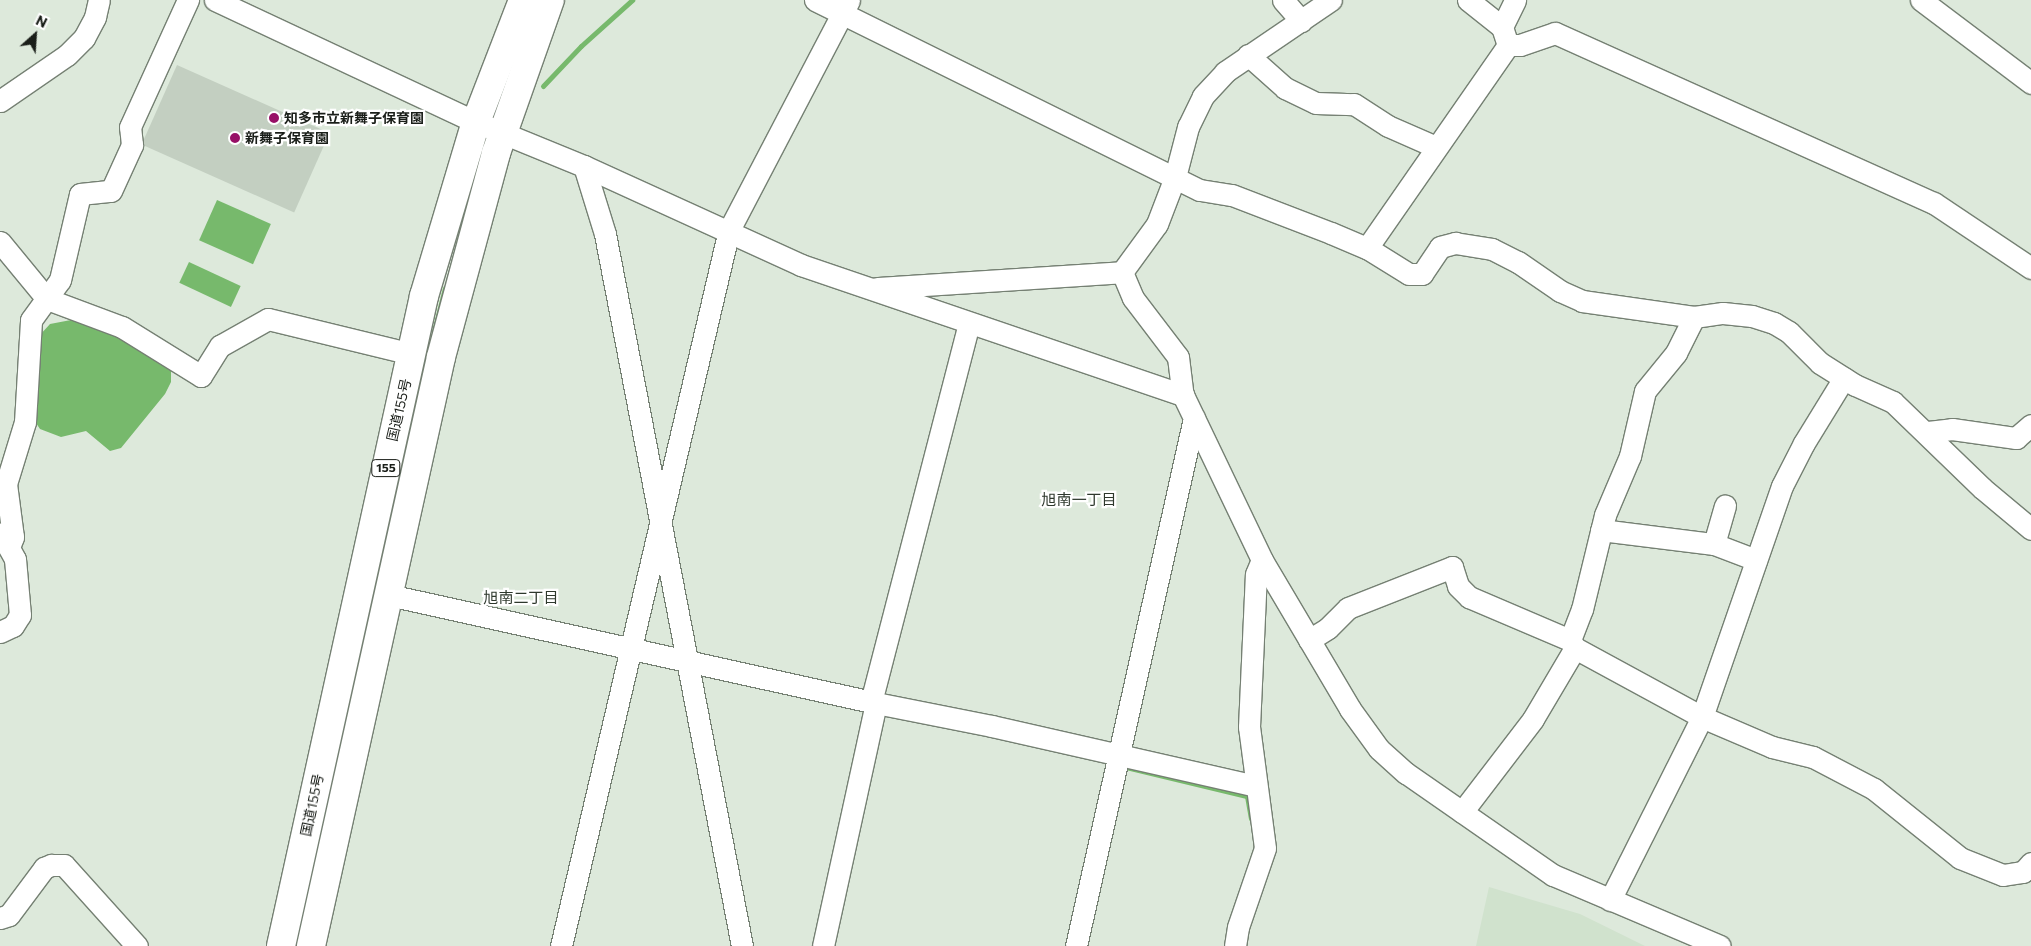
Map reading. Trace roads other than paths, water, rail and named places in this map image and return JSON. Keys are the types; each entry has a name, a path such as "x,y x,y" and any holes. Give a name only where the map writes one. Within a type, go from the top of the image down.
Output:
{"highway":[{"name":"国道155号","path":"281,946 412,354 442,229 476,122 523,0"},
{"name":"国道155号","path":"311,946 441,357 503,134 550,0"}],"street":[{"path":"0,101 67,55 84,38 96,17 99,0"},
{"path":"0,632 14,626 20,615 14,559 5,540 13,537 6,484 24,422 28,331 38,307 47,299 60,280 80,194 111,191 132,145 130,127 188,0"},
{"path":"215,0 476,122 584,166 729,230 801,265 969,324 1183,395"},
{"path":"815,0 846,7 1200,190 1232,195 1367,248 1409,274 1422,274 1440,247 1455,243 1492,249 1518,262 1560,292 1582,301 1694,317 1723,314 1774,322 1789,332 1820,363 1844,378 1893,402 1928,432 1982,488 2031,529"},
{"path":"1283,0 1301,21"},
{"path":"1122,272 1157,224 1176,177 1194,111 1225,72 1331,0"},
{"path":"1468,0 1505,36 1520,46 1555,33 1934,203 2031,268"},
{"path":"1367,248 1436,147 1505,36 1515,0"},
{"path":"1920,0 2031,83"},
{"path":"561,946 729,230 846,7"},
{"path":"1248,55 1285,88 1316,103 1354,104 1388,126 1436,147"},
{"path":"584,166 605,234 742,946"},
{"path":"0,242 47,299 122,327 201,376 220,346 268,319 412,354"},
{"path":"867,288 1122,272"},
{"path":"1122,272 1132,298 1178,357 1183,395 1262,560 1309,640 1379,750 1462,812 1553,875 1720,946"},
{"path":"1462,812 1532,719 1572,644 1601,530 1630,456 1645,391 1680,348 1694,317"},
{"path":"823,946 873,703 969,324"},
{"path":"1610,900 1702,717 1782,486 1804,443 1844,378"},
{"path":"1076,946 1194,418"},
{"path":"1928,432 1952,429 2016,438 2031,425"},
{"path":"1714,544 1725,506"},
{"path":"1601,530 1714,544 1756,560"},
{"path":"1235,946 1238,927 1265,848 1250,727 1256,574 1262,560"},
{"path":"1309,640 1328,628 1348,608 1452,567 1458,586 1469,597 1572,644 1702,717 1772,747 1814,757 1874,789 1939,844 1960,858 1992,873 2016,874 2031,863"},
{"path":"389,595 873,703 992,726 1118,757 1256,786"},
{"path":"0,918 9,915 44,868 51,865 64,865 137,946"}],"waterway":[{"path":"543,86 581,46 632,0"},
{"path":"434,331 445,288"},
{"path":"296,946 414,417"},
{"path":"1126,767 1247,796 1251,819"}],"place":[{"name":"知多市立新舞子保育園","path":"274,118"},
{"name":"新舞子保育園","path":"235,138"}],"district":[{"name":"旭南一丁目","path":"1079,500"},
{"name":"旭南二丁目","path":"521,598"}]}
